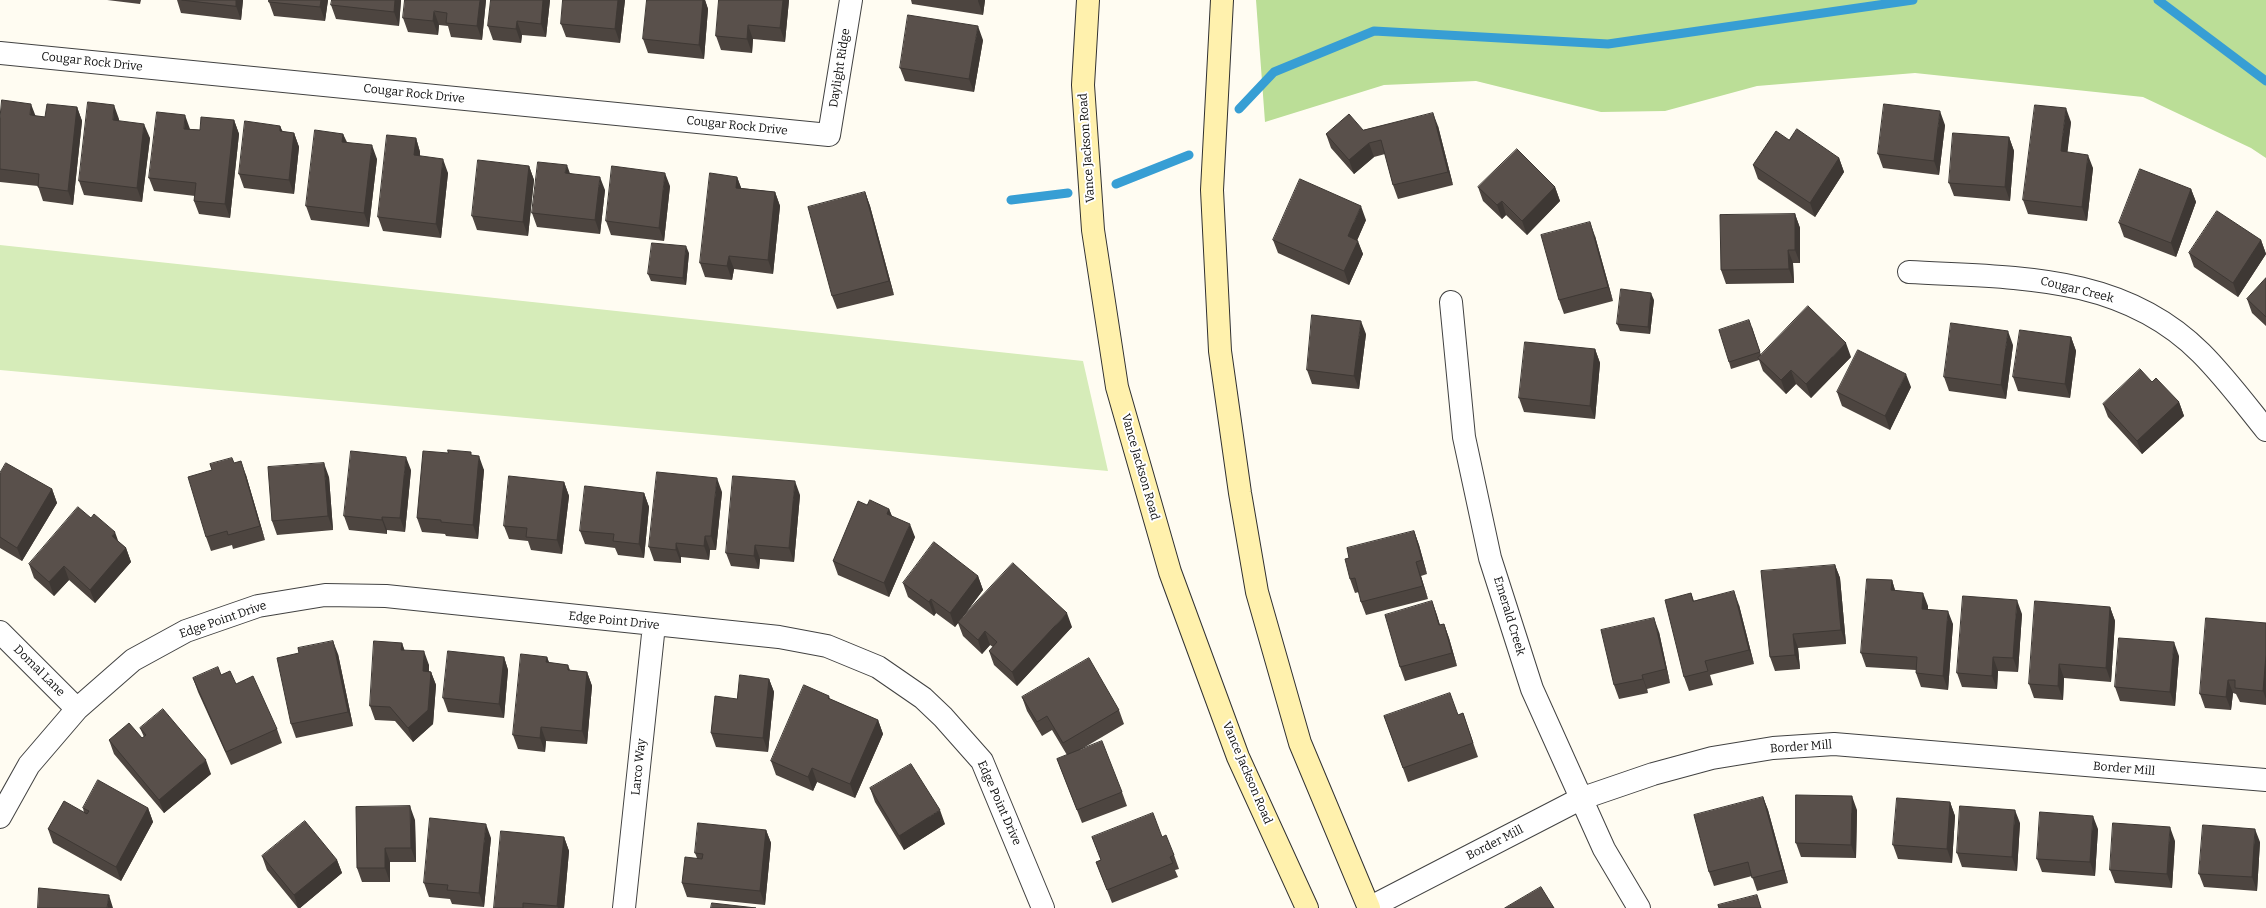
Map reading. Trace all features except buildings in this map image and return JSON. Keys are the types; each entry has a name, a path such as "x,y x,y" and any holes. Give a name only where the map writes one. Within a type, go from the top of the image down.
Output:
{"main road":[{"name":"Vance Jackson Road","path":"1088,0 1083,85 1093,230 1117,387 1170,572 1238,758 1307,908"},
{"path":"1222,0 1212,190 1220,351 1240,494 1257,592 1300,743 1369,908"}],"street":[{"name":"Daylight Ridge","path":"829,135 851,0"},
{"name":"Cougar Rock Drive","path":"0,53 829,135"},
{"name":"Cougar Creek","path":"1909,272 2044,280 2109,295 2158,319 2185,339 2220,373 2266,430"},
{"name":"Emerald Creek","path":"1451,302 1464,437 1490,558 1532,689 1580,799 1604,849 1640,908"},
{"name":"Edge Point Drive","path":"0,817 29,765 77,709 134,660 186,631 258,606 324,595 386,596 779,637 828,646 878,667 901,681 943,717 982,761 1043,908"},
{"name":"Larco Way","path":"624,908 654,625"},
{"name":"Domal Lane","path":"0,632 77,709"},
{"name":"Border Mill","path":"1369,908 1580,799 1653,774 1712,758 1773,748 1834,744 2266,780"}],"green space":[{"path":"1256,0 2266,0 2266,158 2251,148 2143,97 1915,73 1757,86 1665,111 1601,112 1476,81 1384,85 1265,122"},
{"path":"0,245 1083,361 1108,471 0,370"}],"waterway":[{"path":"1239,109 1274,72 1374,31 1608,44 1913,0"},
{"path":"2158,0 2266,81"},
{"path":"1116,184 1189,155"},
{"path":"1011,200 1068,193"}]}
